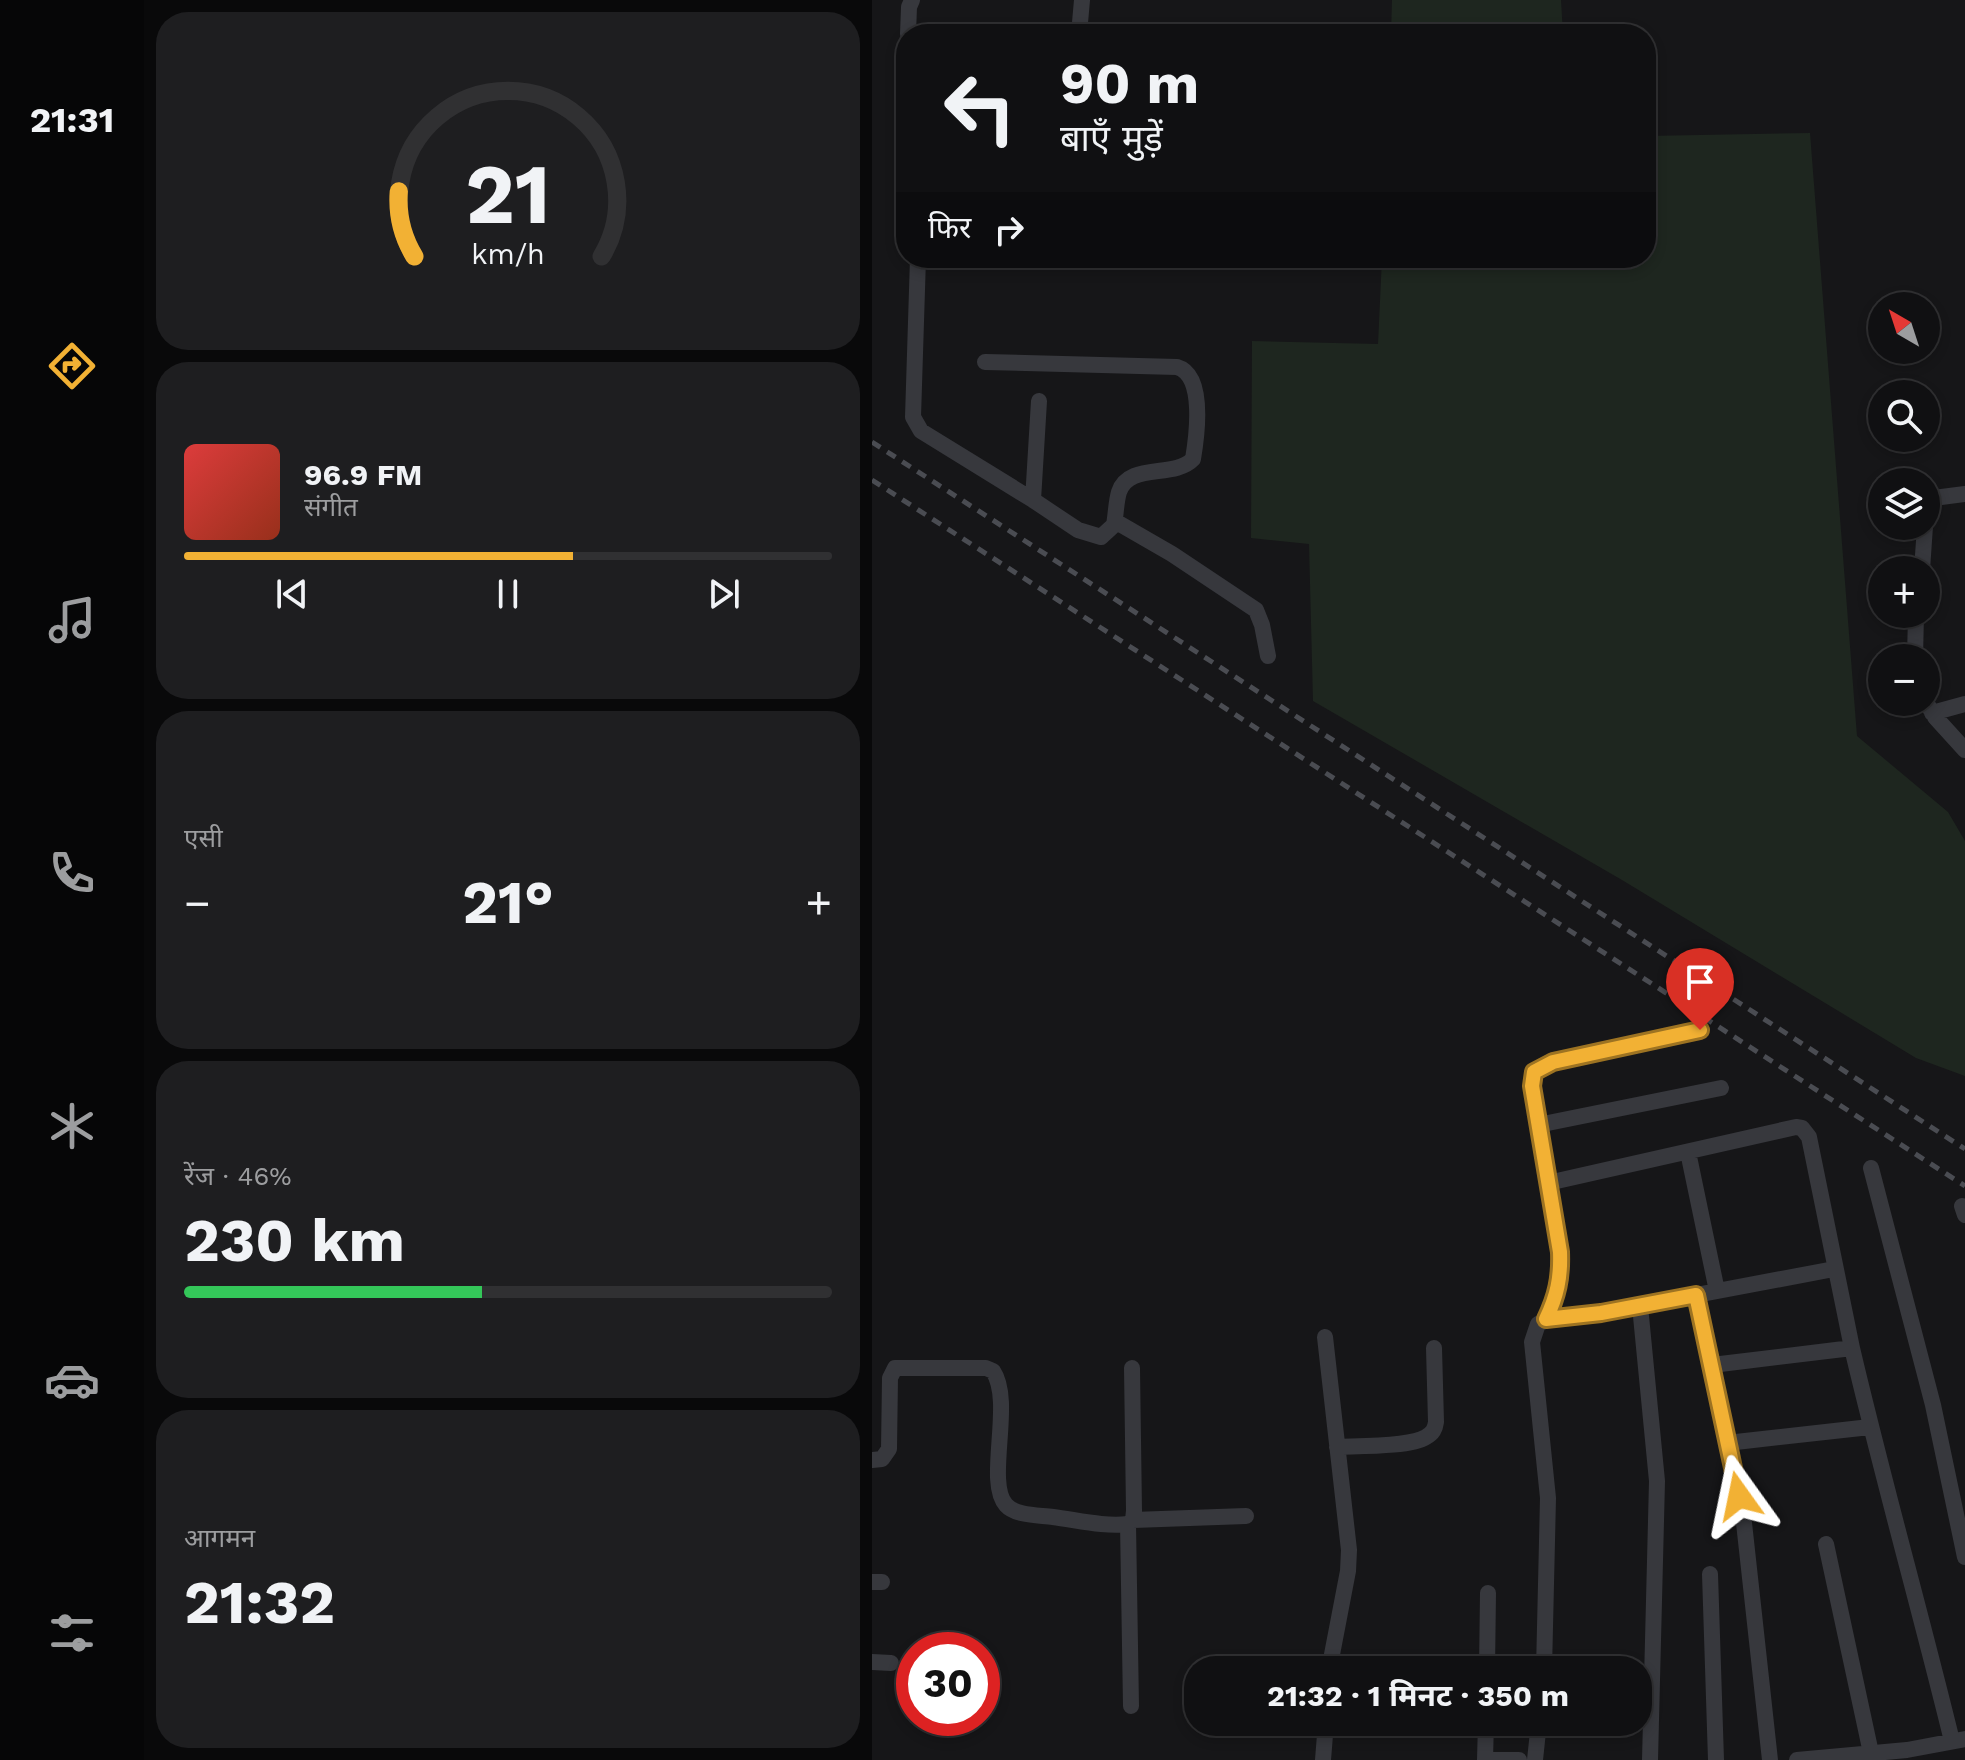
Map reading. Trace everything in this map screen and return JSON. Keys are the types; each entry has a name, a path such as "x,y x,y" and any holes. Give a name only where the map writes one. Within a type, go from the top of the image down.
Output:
{"street":[{"path":"1080,24 1082,0"},
{"path":"906,2 907,24"},
{"path":"918,268 913,417 916,425 927,437 1091,536 1101,537 1114,525 1120,524 1250,605 1259,616 1268,656"},
{"path":"985,362 1161,366 1186,370 1192,377 1195,394 1193,459 1179,469 1144,474 1124,483 1119,492 1114,525"},
{"path":"1033,500 1039,401"},
{"path":"1940,497 1965,494"},
{"path":"1940,706 1965,704"},
{"path":"1937,716 1965,750"},
{"path":"1546,1319 1557,1295 1561,1276 1560,1252 1531,1079 1534,1072 1540,1067 1700,1030"},
{"path":"1538,1125 1721,1088"},
{"path":"1548,1183 1796,1127 1802,1128 1809,1137 1834,1269 1870,1427 1958,1740 1907,1755 1871,1753 1797,1760"},
{"path":"1688,1152 1717,1291"},
{"path":"1871,1168 1961,1520 1965,1557"},
{"path":"1544,1656 1548,1498 1532,1342 1538,1324 1546,1319 1640,1306 1834,1269"},
{"path":"1696,1295 1744,1523 1770,1760"},
{"path":"1640,1306 1657,1481 1650,1760"},
{"path":"1325,1337 1349,1550 1332,1656"},
{"path":"1337,1447 1413,1442 1434,1431 1434,1348"},
{"path":"1712,1365 1852,1348"},
{"path":"872,1460 882,1459 889,1449 890,1378 895,1368 986,1368 993,1371 1001,1389 999,1480 1001,1497 1007,1506 1040,1515 1130,1522 1246,1516"},
{"path":"1131,1706 1132,1368"},
{"path":"1727,1443 1870,1427"},
{"path":"1826,1544 1871,1753"},
{"path":"1710,1574 1716,1760"},
{"path":"1487,1656 1488,1593"},
{"path":"872,1662 891,1663"},
{"path":"1323,1760 1325,1736"},
{"path":"1485,1736 1484,1760 1519,1760"},
{"path":"1535,1760 1538,1736"}],"shaded area":[{"path":"1392,0 1561,0 1562,24 1391,24"},
{"path":"1810,133 1857,736 1948,812 1965,841 1965,1076 1916,1058 1622,880 1313,701 1309,544 1251,538 1252,341 1378,344 1382,268 1656,268 1656,136"}],"railway":[{"path":"872,442 1965,1149"},
{"path":"872,480 1965,1186"}],"route":[{"path":"1700,1030 1553,1062 1534,1072 1532,1086 1560,1252 1561,1276 1557,1295 1546,1319 1601,1313 1696,1295 1739,1496"}]}
